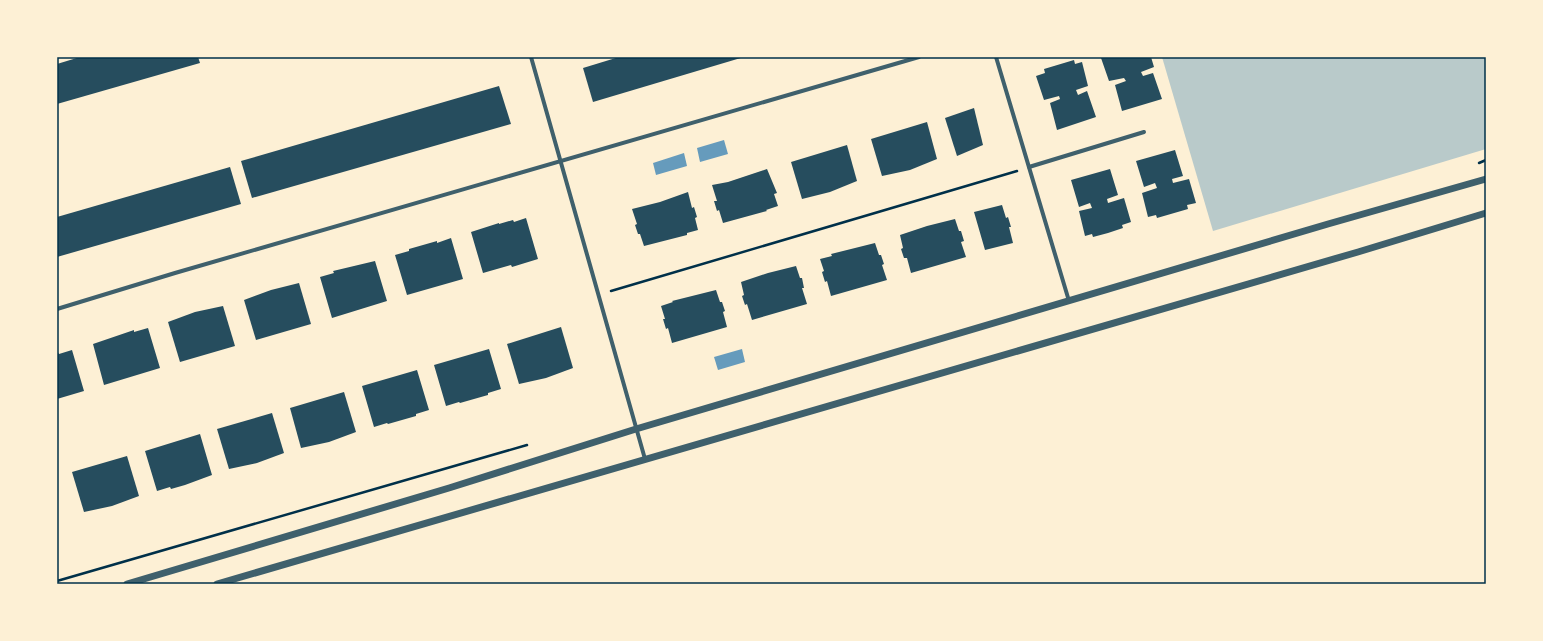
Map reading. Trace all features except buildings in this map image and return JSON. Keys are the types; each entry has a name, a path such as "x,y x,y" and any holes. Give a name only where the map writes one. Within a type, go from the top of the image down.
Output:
{"street":[{"path":"531,57 645,459"},
{"path":"57,308 919,57"},
{"path":"996,57 1069,301"},
{"path":"1029,168 1144,132"},
{"path":"127,584 449,488 636,429 1486,179"},
{"path":"217,584 1351,254 1486,213"}],"path":[{"path":"599,295 1029,168"}],"shaded area":[{"path":"1162,57 1486,57 1486,149 1213,231"}],"water":[{"path":"724,140 728,154 700,162 697,148"},
{"path":"684,153 687,166 656,175 653,163"},
{"path":"742,349 745,362 718,370 714,357"}]}
